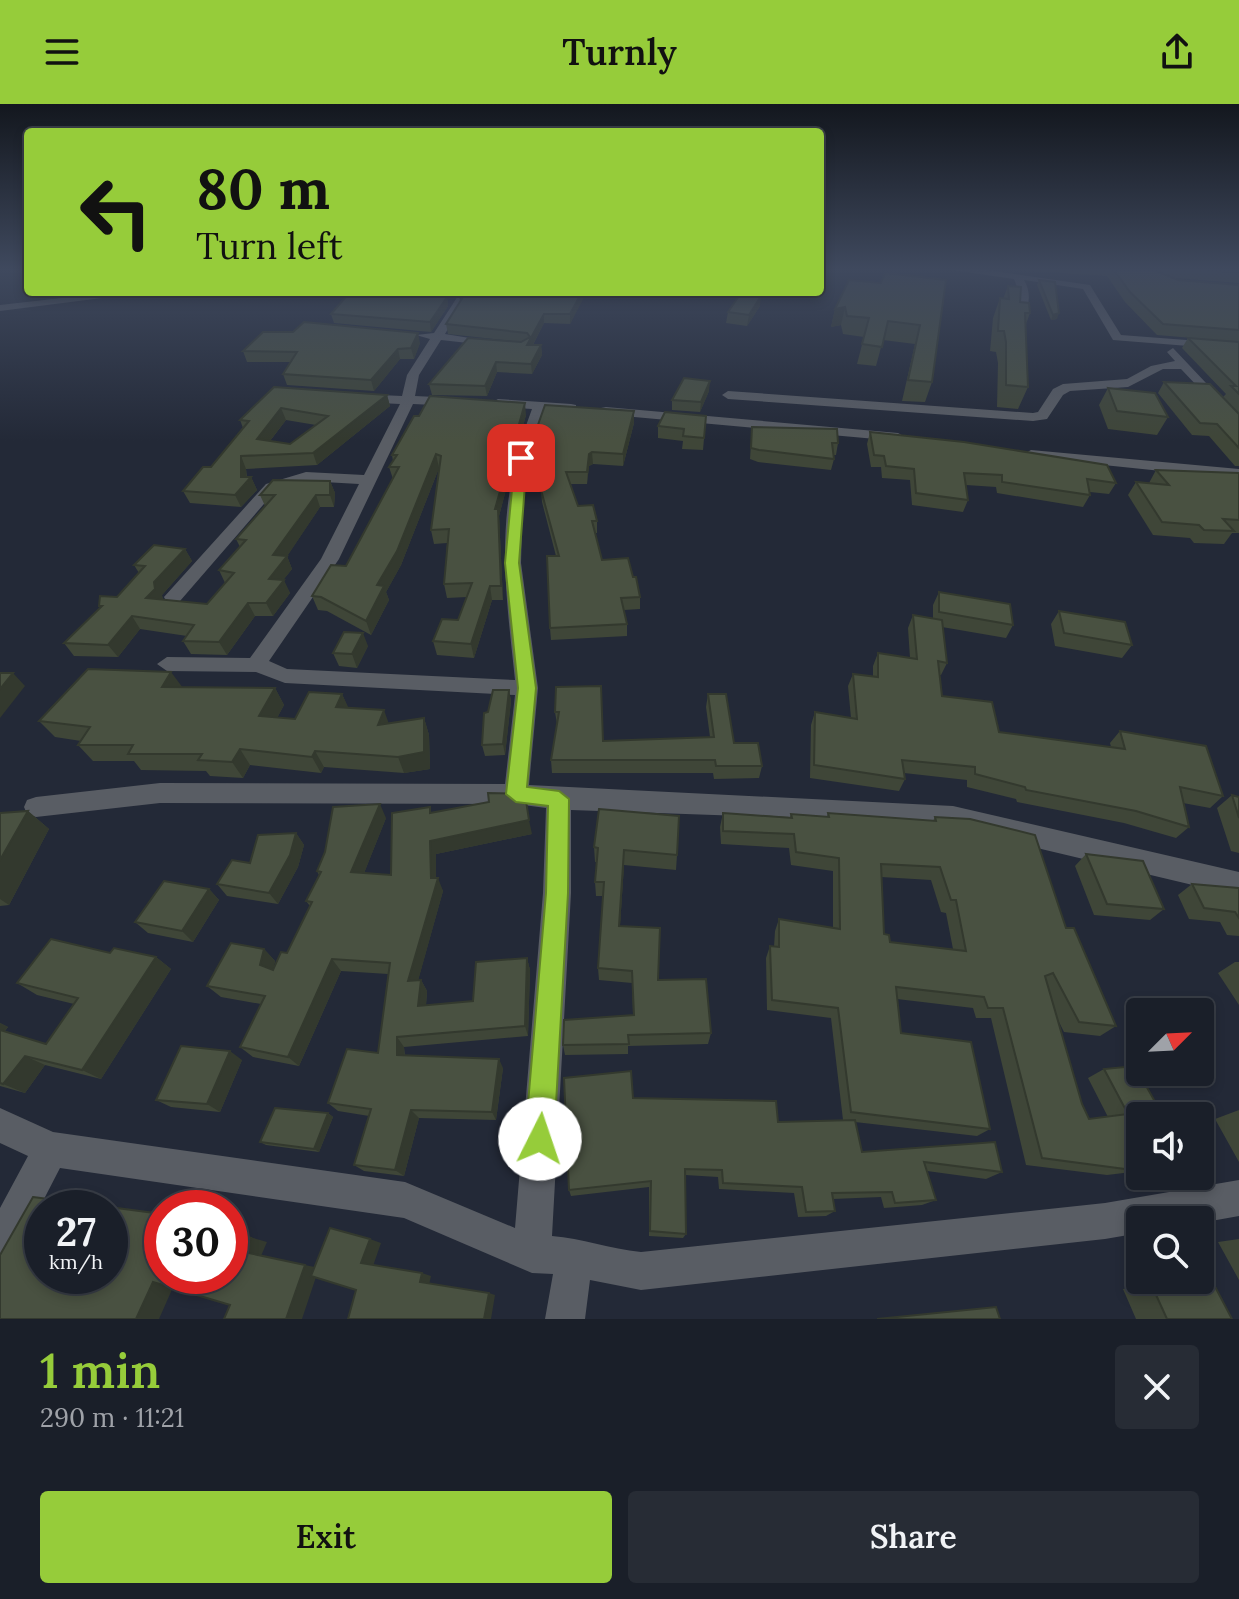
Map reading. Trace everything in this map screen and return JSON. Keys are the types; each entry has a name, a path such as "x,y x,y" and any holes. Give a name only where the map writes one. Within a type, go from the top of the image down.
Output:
{"street":[{"path":"256,665 330,559 407,402 413,375 442,327"},
{"path":"1110,327 1117,338 1239,347"},
{"path":"406,334 508,344"},
{"path":"1169,343 1182,365 1236,418"},
{"path":"728,395 1033,417 1042,416 1058,392 1067,387 1128,383 1137,381 1156,365 1182,365"},
{"path":"339,397 469,402"},
{"path":"484,402 921,439"},
{"path":"516,794 527,688 512,563 515,493 521,458 540,405"},
{"path":"1008,451 1239,474"},
{"path":"173,597 271,487 287,478 312,474 367,480"},
{"path":"167,664 256,665 285,676 527,688"},
{"path":"36,807 160,793 516,794 559,799 908,812 953,817 1239,884"},
{"path":"532,1254 557,893 559,799"},
{"path":"0,1125 51,1149 405,1200 532,1254 575,1256 606,1267 641,1271 1105,1221 1239,1198"},
{"path":"0,1246 51,1149"},
{"path":"565,1319 575,1256"}],"building":[{"path":"299,327 353,327 418,333 411,348 398,349 371,380 283,374 297,352 243,351 263,332 293,332"},
{"path":"470,327 537,327 527,345 541,345 531,364 496,362 485,386 429,384 468,338 521,342 530,337 527,333"},
{"path":"867,327 887,327 882,347 862,344"},
{"path":"920,327 940,327 932,382 908,380"},
{"path":"998,327 1026,327 1028,387 1006,385 1006,342 1004,331 998,331"},
{"path":"1197,327 1239,327 1239,330"},
{"path":"1188,338 1239,342 1239,394 1231,386 1236,386"},
{"path":"684,378 710,381 701,402 672,400"},
{"path":"1164,382 1210,384 1239,414 1239,448 1217,424 1200,423"},
{"path":"274,387 387,395 313,453 241,456 241,477 251,477 235,495 183,491 203,467 211,467 249,421 240,420","holes":["281,408 328,416 290,444 257,439"]},
{"path":"1108,388 1155,393 1168,417 1117,411"},
{"path":"430,396 525,403 495,509 498,509 501,586 490,586 471,644 433,641 442,619 458,620 472,583 444,584 449,529 431,530 441,456 436,454 397,551 377,585 384,586 366,621 321,597 312,596 331,565 346,566 399,467 389,467 397,455 392,455 414,416 419,416"},
{"path":"545,405 634,411 623,454 592,452 589,454 587,472 566,472 578,506 593,505 597,521 592,521 602,560 628,558 633,577 636,577 640,597 621,598 627,624 550,628 547,556 559,556 541,490 550,441 533,439"},
{"path":"665,412 706,416 704,438 683,436 684,429 658,426"},
{"path":"752,427 837,429 838,443 832,443 834,459 751,448"},
{"path":"870,432 964,442 1107,465 1116,483 1087,479 1090,495 1002,482 1002,475 964,473 968,500 916,493 914,469 886,466 884,456 874,455"},
{"path":"1156,470 1239,473 1239,520 1223,519 1234,531 1204,530 1199,525 1162,522 1136,482 1169,485"},
{"path":"273,480 330,481 330,495 316,495 273,555 287,556 269,579 284,580 266,603 248,603 219,642 183,641 194,625 132,616 108,645 64,643 102,606 99,606 100,596 117,597 145,566 134,565 154,545 185,549 154,582 155,589 146,598 207,604 234,573 219,570 246,540 236,539 275,495 260,495"},
{"path":"939,592 1010,604 1013,625 939,612"},
{"path":"1059,611 1125,622 1132,645 1064,633"},
{"path":"913,615 942,620 947,663 938,661 942,696 992,702 999,732 1125,749 1120,731 1206,746 1223,796 1180,787 1189,827 1136,811 1026,790 1025,787 975,774 975,767 902,760 905,779 814,765 815,712 857,719 853,674 878,677 878,653 917,659"},
{"path":"344,632 363,633 352,654 333,653"},
{"path":"88,669 171,672 162,687 275,688 259,716 295,719 309,692 342,694 336,707 384,710 378,725 424,718 424,752 398,757 315,751 312,757 240,749 232,762 198,760 202,754 128,754 133,745 78,745 90,727 39,721"},
{"path":"0,673 13,673 0,689"},
{"path":"601,686 603,741 714,737 708,694 726,694 734,743 758,743 762,766 716,766 715,760 551,760 559,712 555,712 556,687"},
{"path":"493,690 509,690 503,744 482,745 484,713 488,712"},
{"path":"488,793 525,794 529,820 430,841 431,878 438,878 408,981 421,980 418,1006 473,1001 476,962 527,958 525,1026 397,1037 397,1055 499,1059 492,1112 411,1110 395,1170 354,1165 371,1109 328,1103 347,1049 378,1053 390,963 332,959 288,1057 240,1047 265,996 207,986 231,943 264,949 260,965 273,970 281,952 287,953 312,902 306,901 321,872 317,871 325,852 333,807 380,804 351,872 391,875 392,813 430,807 430,813 489,802"},
{"path":"1232,795 1239,797 1239,818"},
{"path":"599,809 679,816 677,855 624,850 619,926 660,928 658,980 706,979 711,1033 628,1035 629,1044 563,1045 564,1020 634,1015 632,971 598,968 604,882 595,882 598,848 594,847"},
{"path":"28,811 0,860 0,813"},
{"path":"723,813 792,818 791,814 829,817 828,813 936,821 935,817 970,819 1035,835 1066,928 1074,928 1116,1026 1079,1022 1053,973 1045,976 1089,1119 1126,1114 1126,1169 1042,1158 1003,1008 988,1008 984,997 896,987 901,1033 971,1042 990,1129 851,1112 838,1008 772,1000 770,946 779,947 779,919 840,929 839,858 796,852 794,834 723,831","holes":["881,864 940,867 951,900 956,900 966,951 890,942 889,935 884,934"]},
{"path":"296,833 290,855 269,893 217,884 232,860 250,863 258,835"},
{"path":"1086,854 1143,861 1164,909 1107,904"},
{"path":"164,881 209,889 182,931 135,922"},
{"path":"1192,884 1239,888 1239,918 1235,912 1204,908"},
{"path":"51,939 110,953 114,948 156,957 82,1070 25,1056 3,1084 0,1083 0,1030 46,1044 78,998 17,983"},
{"path":"181,1046 230,1051 207,1104 156,1100"},
{"path":"1126,1067 1126,1086 1146,1086 1155,1102 1126,1102 1126,1110 1104,1069"},
{"path":"631,1071 633,1098 776,1101 778,1122 855,1120 862,1152 995,1142 1002,1172 924,1162 936,1200 895,1203 892,1192 832,1193 835,1211 806,1212 802,1187 723,1183 722,1170 685,1169 686,1234 650,1231 651,1181 569,1190 564,1078"},
{"path":"275,1108 328,1113 314,1149 260,1142"},
{"path":"128,1210 144,1212 144,1294 147,1294 136,1319 0,1319 0,1255 24,1213 24,1294 128,1294"},
{"path":"330,1228 370,1239 361,1263 422,1273 420,1282 489,1293 484,1319 348,1319 356,1290 311,1276"},
{"path":"248,1253 305,1265 286,1319 224,1319 230,1305 193,1294 248,1294"},
{"path":"1214,1285 1232,1319 1167,1319 1156,1294 1214,1294"},
{"path":"996,1307 1000,1319 877,1319"}],"route":[{"path":"521,458 515,493 512,563 527,688 516,794 559,799 557,893 540,1139"}]}
